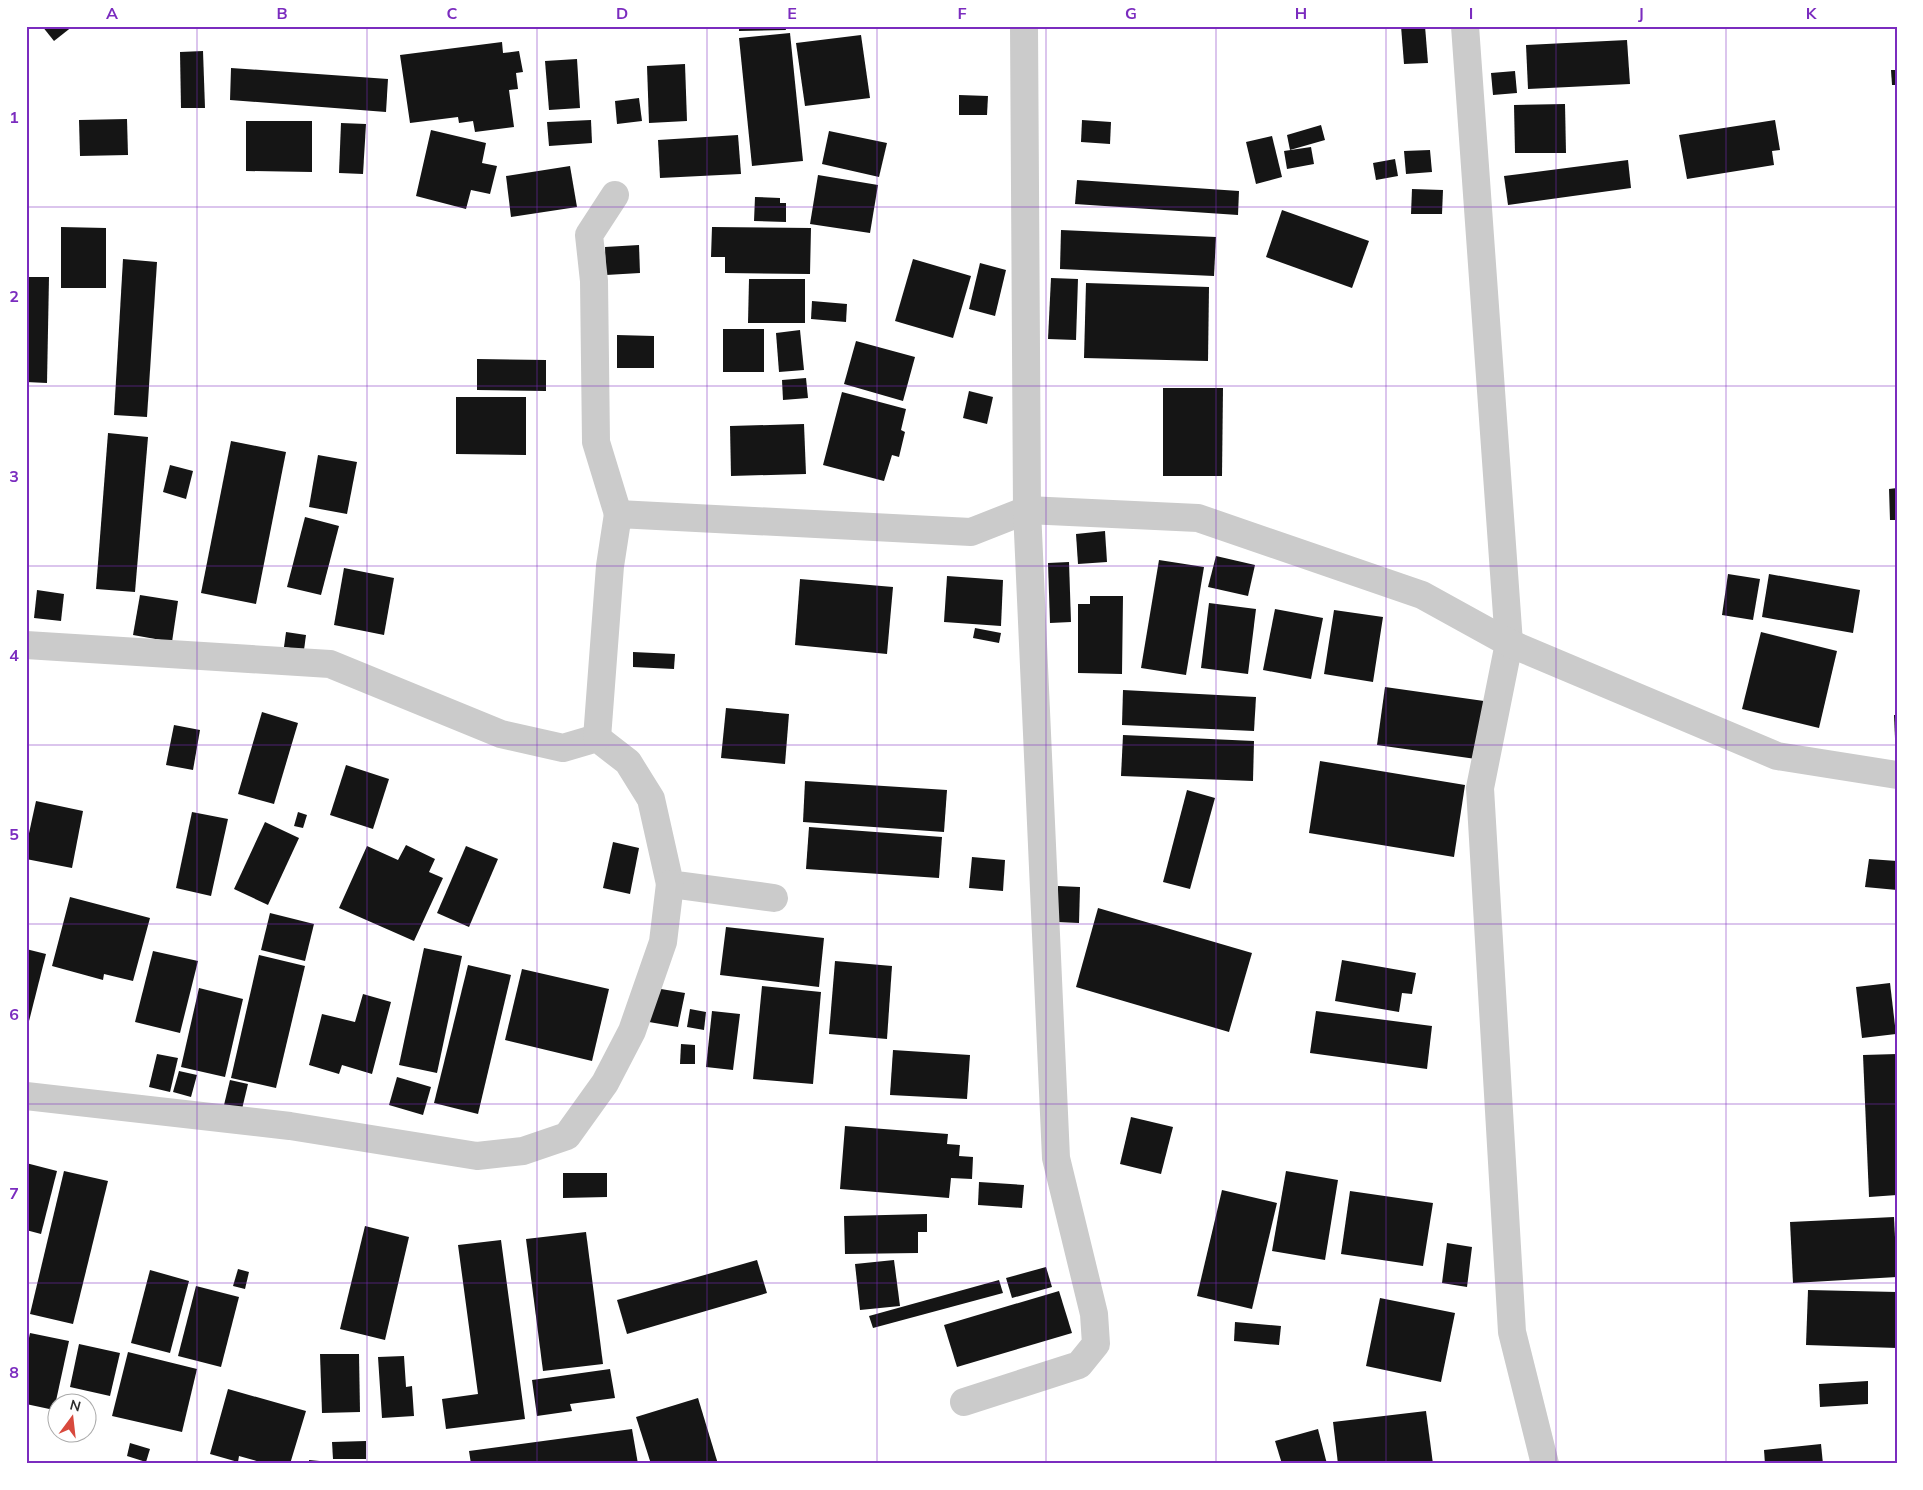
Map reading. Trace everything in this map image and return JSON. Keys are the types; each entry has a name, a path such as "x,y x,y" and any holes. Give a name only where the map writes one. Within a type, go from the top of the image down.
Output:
{"street":[{"path":"964,1402 1079,1365 1096,1344 1094,1314 1056,1158 1026,510 1024,26"},
{"path":"1465,26 1509,643 1480,788 1512,1332 1545,1464"},
{"path":"597,738 610,566 618,514 596,442 594,281 590,235 615,195"},
{"path":"618,514 971,532 1026,510 1198,518 1422,595 1509,643 1776,756 1897,775"},
{"path":"26,644 330,664 501,734 563,748 597,738"},
{"path":"26,1096 290,1126 478,1156 523,1151 567,1136 605,1083 632,1030 663,942 670,884 650,799 628,762 597,738"},
{"path":"670,884 774,898"}],"building":[{"path":"42,26 73,26 54,41"},
{"path":"739,26 785,26 786,30 739,31"},
{"path":"1401,26 1425,26 1428,63 1404,64"},
{"path":"790,33 803,161 752,166 739,38"},
{"path":"861,35 870,98 805,106 796,43"},
{"path":"1627,40 1630,84 1528,89 1526,45"},
{"path":"502,42 503,53 519,51 523,72 516,73 518,89 509,90 514,127 475,132 473,121 459,123 458,117 410,123 400,55"},
{"path":"203,51 205,108 181,108 180,52"},
{"path":"577,59 580,108 549,110 545,61"},
{"path":"685,64 687,121 649,123 647,66"},
{"path":"231,68 388,79 386,112 230,100"},
{"path":"1891,70 1897,70 1897,85 1892,85"},
{"path":"1515,71 1517,93 1493,95 1491,73"},
{"path":"959,95 988,96 987,115 959,115"},
{"path":"639,98 642,121 617,124 615,101"},
{"path":"1565,104 1566,153 1515,153 1514,105"},
{"path":"127,119 128,155 80,156 79,120"},
{"path":"591,120 592,143 549,146 547,122"},
{"path":"1082,120 1111,122 1110,144 1081,142"},
{"path":"1775,120 1780,150 1772,151 1774,165 1687,179 1679,135"},
{"path":"246,121 312,121 312,172 246,171"},
{"path":"341,123 366,124 363,174 339,173"},
{"path":"1321,125 1325,140 1290,150 1287,135"},
{"path":"431,130 486,143 482,163 497,166 490,194 471,190 466,209 416,196"},
{"path":"829,131 887,143 879,177 822,164"},
{"path":"738,135 741,174 660,178 658,140"},
{"path":"1272,136 1282,177 1256,184 1246,142"},
{"path":"1311,147 1314,164 1287,169 1284,151"},
{"path":"1430,150 1432,172 1406,174 1404,151"},
{"path":"1395,159 1398,176 1376,180 1373,163"},
{"path":"1628,160 1631,188 1508,205 1504,176"},
{"path":"570,166 577,207 511,217 506,176"},
{"path":"818,175 878,185 870,233 810,224"},
{"path":"1077,180 1239,191 1238,215 1075,204"},
{"path":"1412,189 1443,190 1442,214 1411,214"},
{"path":"755,197 780,198 780,203 786,203 786,222 754,221"},
{"path":"1282,210 1369,241 1352,288 1266,257"},
{"path":"61,227 106,228 106,288 61,288"},
{"path":"712,227 811,228 810,274 725,273 725,257 711,257"},
{"path":"1061,230 1216,237 1214,276 1060,269"},
{"path":"639,245 640,273 606,275 605,247"},
{"path":"123,259 157,262 147,417 114,415"},
{"path":"913,259 971,276 953,338 895,321"},
{"path":"980,263 1006,270 995,316 969,309"},
{"path":"26,277 49,277 47,383 26,382"},
{"path":"1051,278 1078,279 1076,340 1048,339"},
{"path":"749,279 805,279 805,323 748,323"},
{"path":"1086,283 1209,287 1208,361 1084,358"},
{"path":"812,301 847,304 846,322 811,319"},
{"path":"723,329 764,329 764,372 723,372"},
{"path":"800,330 804,370 779,372 776,333"},
{"path":"617,335 654,336 654,368 617,368"},
{"path":"856,341 915,357 903,401 844,384"},
{"path":"477,359 546,360 546,391 477,390"},
{"path":"806,378 808,398 783,400 782,380"},
{"path":"1163,388 1223,388 1222,476 1163,476"},
{"path":"969,391 993,397 987,424 963,418"},
{"path":"842,392 906,409 901,430 905,432 899,457 892,455 884,481 823,465"},
{"path":"456,397 526,397 526,455 456,454"},
{"path":"804,424 806,474 731,476 730,426"},
{"path":"108,433 148,437 135,592 96,589"},
{"path":"231,441 286,452 256,604 201,593"},
{"path":"318,455 357,462 347,514 309,507"},
{"path":"170,465 193,471 186,499 163,492"},
{"path":"1897,488 1897,520 1890,520 1889,489"},
{"path":"305,517 339,526 321,595 287,587"},
{"path":"1105,531 1107,562 1078,564 1076,534"},
{"path":"1216,556 1255,565 1248,596 1208,587"},
{"path":"1159,560 1204,567 1186,675 1141,668"},
{"path":"1069,562 1071,622 1050,623 1048,563"},
{"path":"344,568 394,578 384,635 334,625"},
{"path":"1728,574 1760,579 1753,620 1722,615"},
{"path":"1769,574 1860,590 1853,633 1762,617"},
{"path":"947,576 1003,580 1001,626 944,622"},
{"path":"800,579 893,587 887,654 795,645"},
{"path":"37,590 64,594 61,621 34,618"},
{"path":"140,595 178,601 172,642 133,635"},
{"path":"1090,596 1123,596 1122,674 1078,673 1078,604 1090,604"},
{"path":"1209,603 1256,609 1248,674 1201,668"},
{"path":"1275,609 1323,618 1311,679 1263,670"},
{"path":"1334,610 1383,617 1373,682 1324,674"},
{"path":"975,628 1001,633 999,643 973,638"},
{"path":"286,632 306,635 304,650 284,647"},
{"path":"1761,632 1837,651 1819,728 1742,709"},
{"path":"633,652 675,654 674,669 633,667"},
{"path":"1385,687 1491,702 1483,760 1377,745"},
{"path":"1123,690 1256,697 1254,731 1122,725"},
{"path":"726,708 789,714 785,764 721,758"},
{"path":"262,712 298,723 274,804 238,794"},
{"path":"1894,715 1897,715 1897,738 1895,738"},
{"path":"174,725 200,730 193,770 166,765"},
{"path":"1123,735 1254,741 1253,781 1121,776"},
{"path":"1320,761 1465,785 1454,857 1309,833"},
{"path":"346,765 389,779 373,829 330,815"},
{"path":"805,781 947,790 944,832 803,822"},
{"path":"1187,790 1215,798 1190,889 1163,882"},
{"path":"36,801 83,811 72,868 26,859 26,847"},
{"path":"192,812 228,819 211,896 176,888"},
{"path":"298,812 307,815 303,828 294,826"},
{"path":"265,822 299,838 268,905 234,889"},
{"path":"809,827 942,837 939,878 806,869"},
{"path":"613,842 639,848 630,894 603,888"},
{"path":"406,845 435,859 429,872 443,878 414,941 339,908 367,846 398,860"},
{"path":"466,846 498,859 469,927 437,913"},
{"path":"972,857 1005,860 1003,891 969,888"},
{"path":"1869,859 1897,861 1897,890 1865,887"},
{"path":"1058,886 1080,887 1079,923 1057,922"},
{"path":"70,897 150,918 133,981 104,974 103,980 52,966"},
{"path":"1098,908 1252,953 1229,1032 1076,987"},
{"path":"270,913 314,924 305,961 261,950"},
{"path":"726,927 824,938 819,987 720,975"},
{"path":"424,948 462,956 437,1073 399,1065"},
{"path":"26,949 46,954 27,1029 26,1029"},
{"path":"153,951 198,961 180,1033 135,1022"},
{"path":"259,955 305,966 276,1088 231,1078"},
{"path":"1342,960 1416,973 1412,994 1402,993 1399,1012 1335,1001"},
{"path":"835,961 892,966 887,1039 829,1034"},
{"path":"468,965 511,975 478,1114 434,1103"},
{"path":"522,969 609,989 592,1061 505,1040"},
{"path":"1890,983 1896,1034 1862,1038 1856,987"},
{"path":"762,986 821,992 813,1084 753,1079"},
{"path":"199,988 243,999 225,1077 181,1067"},
{"path":"655,988 685,993 678,1027 649,1022"},
{"path":"363,994 391,1002 372,1074 342,1065 339,1074 309,1065 322,1014 355,1022"},
{"path":"690,1009 706,1012 704,1030 687,1027"},
{"path":"712,1011 740,1014 733,1070 706,1067"},
{"path":"1316,1011 1432,1026 1427,1069 1310,1053"},
{"path":"681,1044 695,1045 695,1064 680,1064"},
{"path":"893,1050 970,1055 967,1099 890,1095"},
{"path":"157,1054 178,1058 170,1092 149,1087"},
{"path":"1897,1054 1897,1195 1869,1197 1863,1055"},
{"path":"179,1071 197,1075 191,1097 173,1092"},
{"path":"397,1077 431,1087 423,1115 389,1105"},
{"path":"230,1080 248,1084 242,1109 224,1105"},
{"path":"1131,1117 1173,1127 1161,1174 1120,1164"},
{"path":"845,1126 948,1134 947,1144 960,1145 959,1156 973,1157 972,1179 951,1178 949,1198 840,1189"},
{"path":"26,1163 57,1171 41,1234 26,1230"},
{"path":"64,1171 108,1181 73,1324 30,1314"},
{"path":"1286,1171 1338,1180 1325,1260 1272,1251"},
{"path":"563,1173 607,1173 607,1197 563,1198"},
{"path":"979,1182 1024,1185 1022,1208 978,1205"},
{"path":"1222,1190 1277,1203 1252,1309 1197,1296"},
{"path":"1350,1191 1433,1203 1423,1266 1341,1254"},
{"path":"927,1214 927,1232 918,1232 918,1253 845,1254 844,1216"},
{"path":"1894,1217 1897,1277 1793,1283 1790,1222"},
{"path":"365,1226 409,1237 385,1340 340,1329"},
{"path":"586,1232 603,1364 543,1371 526,1239"},
{"path":"501,1240 525,1419 446,1429 442,1399 478,1394 458,1245"},
{"path":"1447,1243 1472,1247 1467,1287 1442,1283"},
{"path":"757,1260 767,1293 627,1334 617,1300"},
{"path":"894,1260 900,1306 860,1310 855,1264"},
{"path":"1046,1267 1052,1287 1012,1298 1006,1278"},
{"path":"238,1269 249,1272 245,1289 233,1286"},
{"path":"150,1270 189,1281 170,1353 131,1343"},
{"path":"999,1280 1003,1293 873,1328 869,1316"},
{"path":"196,1286 239,1297 221,1367 178,1356"},
{"path":"1808,1290 1897,1292 1897,1348 1806,1345"},
{"path":"1059,1291 1072,1333 957,1367 944,1325"},
{"path":"1380,1298 1455,1313 1441,1382 1366,1366"},
{"path":"1235,1322 1281,1326 1279,1345 1234,1341"},
{"path":"30,1333 69,1341 58,1392 48,1392 48,1409 26,1404 26,1352"},
{"path":"79,1344 120,1353 110,1396 70,1387"},
{"path":"128,1352 197,1369 182,1432 112,1416"},
{"path":"320,1354 359,1354 360,1412 322,1413"},
{"path":"404,1356 406,1387 412,1386 414,1416 382,1418 378,1357"},
{"path":"610,1369 615,1398 570,1404 572,1411 537,1416 532,1380"},
{"path":"1868,1381 1868,1404 1820,1407 1819,1384"},
{"path":"228,1389 306,1411 290,1464 267,1464 239,1456 238,1462 210,1454"},
{"path":"698,1398 718,1464 651,1464 636,1417"},
{"path":"1426,1411 1433,1464 1338,1464 1333,1422"},
{"path":"632,1429 638,1464 471,1464 469,1451"},
{"path":"1318,1429 1327,1464 1282,1464 1275,1441"},
{"path":"366,1441 366,1459 333,1459 332,1442"},
{"path":"130,1443 150,1449 146,1462 127,1456"},
{"path":"1821,1444 1823,1464 1765,1464 1764,1450"},
{"path":"309,1460 330,1462 330,1464 309,1464"}]}
